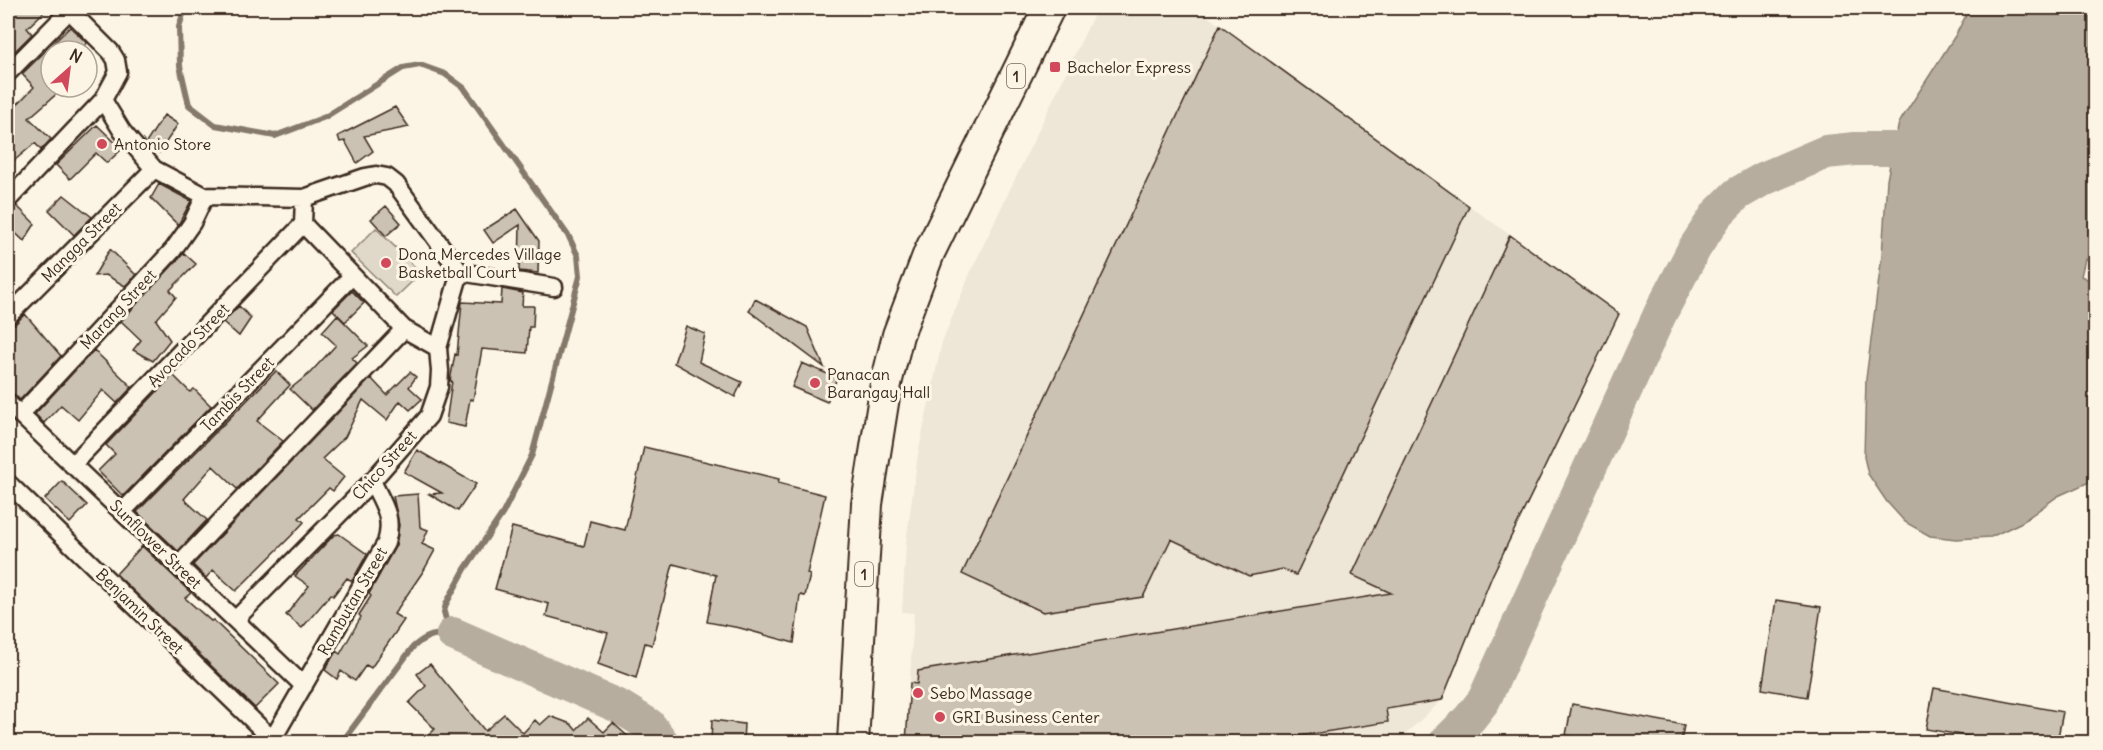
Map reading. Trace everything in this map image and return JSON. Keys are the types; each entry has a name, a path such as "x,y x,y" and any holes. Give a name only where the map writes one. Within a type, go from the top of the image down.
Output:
{"highway":[{"name":"1","path":"853,742 867,504 886,384 898,335 929,253 1049,8"}],"street":[{"path":"8,200 103,100 114,83 117,72 116,60 111,52 69,9 9,68"},
{"path":"103,100 122,132 154,169 205,196 304,198 365,177 376,175 387,177 396,184 460,273 554,287"},
{"name":"Mangga Street","path":"8,316 154,169"},
{"name":"Marang Street","path":"20,415 173,250 192,223 205,196"},
{"path":"304,198 303,225 404,329 438,348"},
{"name":"Avocado Street","path":"72,465 303,225"},
{"name":"Chico Street","path":"235,620 372,481 429,416 439,387 438,348 460,273"},
{"name":"Tambis Street","path":"122,512 352,276"},
{"path":"178,566 404,329"},
{"name":"Sunflower Street","path":"8,403 304,686"},
{"name":"Rambutan Street","path":"272,741 386,543 390,522 387,510 372,481"},
{"name":"Benjamin Street","path":"8,483 272,741"}],"shaded area":[{"path":"1097,8 1196,8 1619,314 1492,576 1442,700 1397,742 906,742 914,613 902,612 906,542 918,454 942,342 971,271"},
{"path":"1970,8 2095,8 2095,262 2085,259 2081,276 2095,283 2096,479 2058,496 2022,522 1991,537 1956,539 1930,536 1905,522 1887,502 1868,474 1864,457 1866,379 1882,255 1887,180 1899,123 1955,36"},
{"name":"Dona Mercedes Village Basketball Court","path":"376,228 421,273 396,297 351,253"}],"building":[{"path":"19,8 48,8 27,28 32,34 11,55 8,52 8,18"},
{"path":"1220,25 1469,206 1296,575 1283,569 1249,576 1171,539 1143,597 1043,612 962,574"},
{"path":"70,27 83,39 58,39"},
{"path":"39,57 39,99 51,99 29,118 51,139 41,150 35,143 8,166 8,114 34,87 22,74"},
{"path":"395,107 409,127 364,136 373,151 357,163 345,141 340,142 338,136"},
{"path":"164,115 178,124 159,153 146,143"},
{"path":"97,125 122,149 107,163 96,153 70,179 56,165"},
{"path":"159,184 191,201 178,225 151,198"},
{"path":"64,195 92,217 74,235 49,210"},
{"path":"17,206 35,224 24,241 8,226 8,213"},
{"path":"386,206 401,223 386,236 371,219"},
{"path":"517,209 539,241 538,273 519,271 520,225 493,243 484,230"},
{"path":"1510,235 1619,314 1492,576 1442,700 1386,709 1388,722 1262,742 906,742 910,683 917,684 918,671 1391,593 1352,575"},
{"path":"110,249 136,275 125,286 106,275 94,276"},
{"path":"184,253 196,264 170,290 176,297 156,320 170,340 153,361 133,350 141,340 121,321"},
{"path":"502,289 523,293 522,306 534,306 533,327 529,327 527,353 482,349 473,400 470,399 465,427 446,423 452,381 450,381 455,354 457,355 462,302 501,304"},
{"path":"352,291 364,303 345,322 333,310"},
{"path":"755,299 807,327 824,367 749,311"},
{"path":"239,306 251,318 239,336 223,322"},
{"path":"25,314 61,356 20,400 8,388 8,326 15,324"},
{"path":"337,315 368,346 352,358 357,363 312,410 290,389 310,373 336,345 322,332"},
{"path":"686,326 705,334 699,362 742,382 735,397 674,363"},
{"path":"94,350 132,387 117,403 103,390 78,420 61,405 44,423 35,414"},
{"name":"Panacan Barangay Hall","path":"802,363 837,378 827,402 792,387"},
{"path":"276,371 290,385 257,421 283,441 237,489 213,466 184,499 207,520 178,551 137,512"},
{"path":"410,372 416,377 409,387 422,399 410,410 400,401 387,420 363,400 345,437 322,459 344,477 333,491 329,488 299,518 304,522 236,591 213,570 206,578 193,565 371,378 387,395"},
{"path":"173,375 190,392 194,389 211,406 123,496 98,471 115,454 106,445"},
{"path":"644,447 779,479 778,483 825,495 807,574 810,575 805,596 800,595 794,643 740,628 707,622 716,575 673,564 652,645 645,643 636,678 598,664 608,633 546,616 549,604 495,589 512,527 584,546 590,521 625,530"},
{"path":"417,450 476,484 458,511 429,494 442,493 404,472"},
{"path":"62,481 87,505 70,523 45,499"},
{"path":"418,494 420,527 428,530 422,544 435,550 394,614 404,620 371,668 366,665 355,681 341,671 337,679 325,670 336,651 340,654 396,545 399,525 393,496"},
{"path":"339,534 367,554 352,581 347,578 302,628 286,615 309,586 295,576 334,535"},
{"path":"142,546 191,593 185,598 211,621 213,620 279,684 255,708 116,574"},
{"path":"1776,600 1821,607 1807,697 1762,689"},
{"path":"430,664 485,731 504,714 523,733 535,720 540,725 550,716 571,724 576,730 588,718 604,732 613,723 634,742 422,742 435,729 409,703 426,686 417,674"},
{"path":"1934,688 2063,712 2057,742 2001,742 1926,729"},
{"path":"1572,704 1684,725 1681,742 1604,742 1566,735"},
{"path":"712,720 744,724 743,742 711,742"}],"waterway":[{"path":"185,8 179,27 180,66 189,105 215,125 275,136 325,117 403,68 420,65 445,74 464,88 569,237 578,256 580,276 532,455 503,513 465,569 446,604 444,612 453,634 432,636 423,639 413,647 342,742"},
{"path":"1446,742 1484,700 1660,314 1694,249 1717,214 1737,194 1763,179 1826,152 1893,149"},
{"path":"453,634 620,707 649,725 662,742"}],"place":[{"name":"Bachelor Express","path":"1055,67"},
{"name":"Antonio Store","path":"102,144"},
{"name":"Dona Mercedes Village Basketball Court","path":"386,263"},
{"name":"Panacan Barangay Hall","path":"815,383"},
{"name":"Sebo Massage","path":"918,693"},
{"name":"GRI Business Center","path":"940,717"}]}
